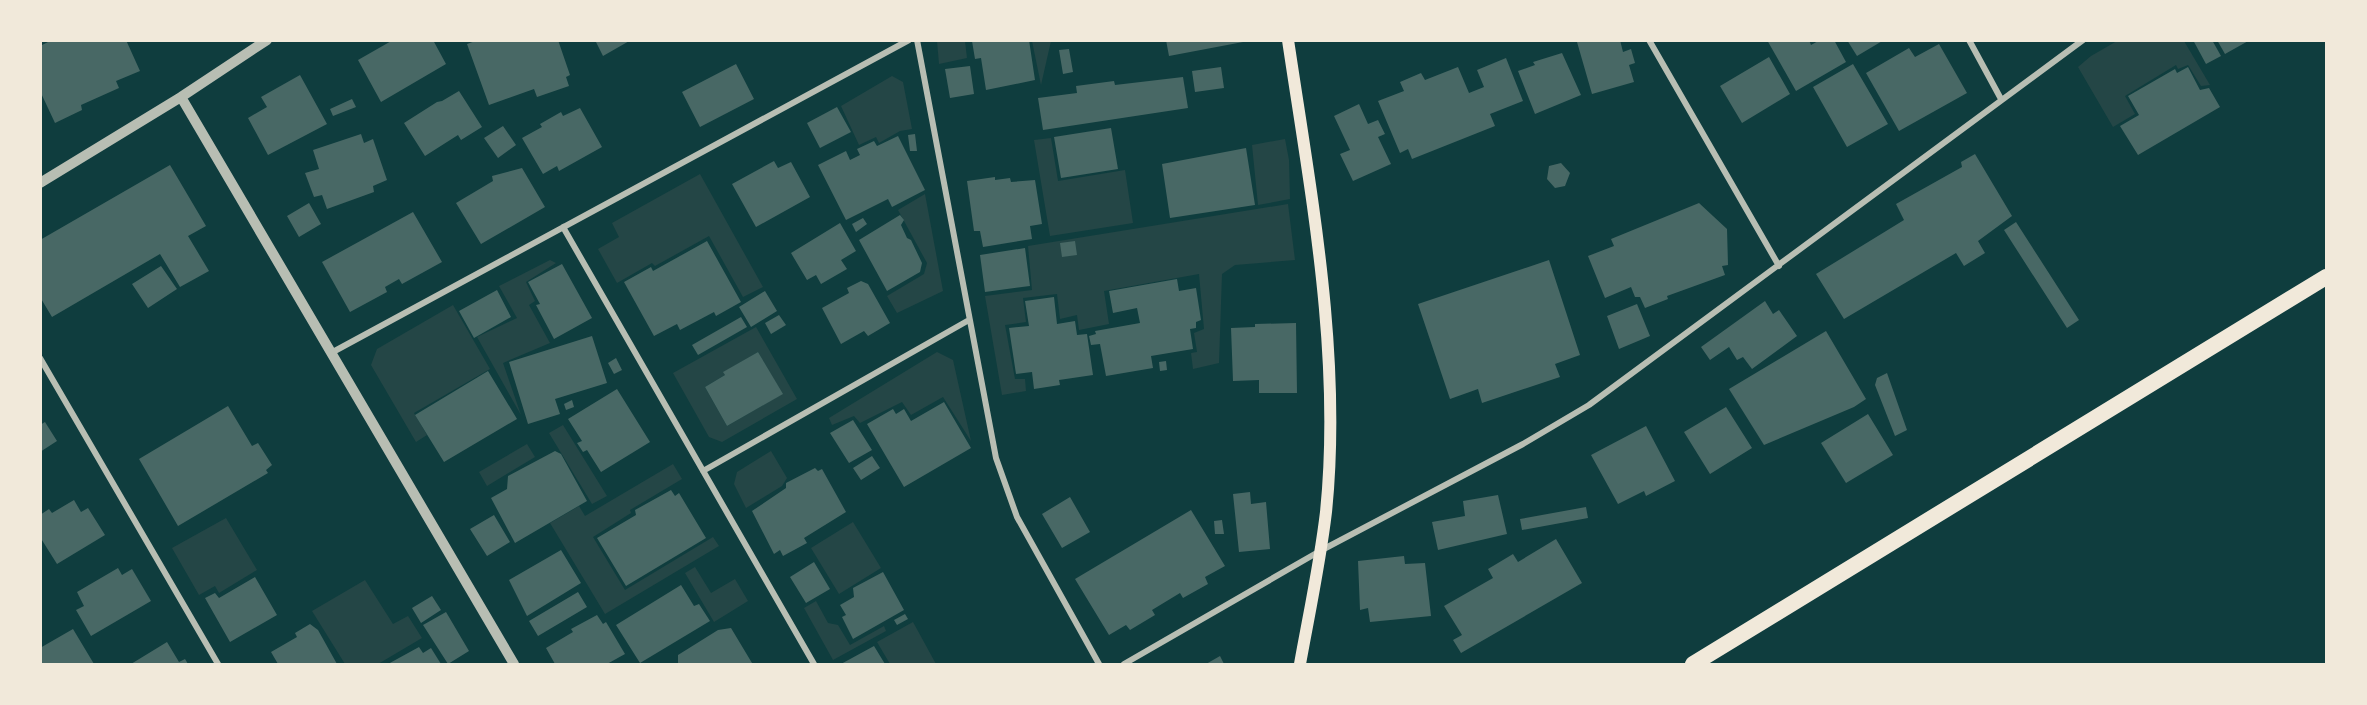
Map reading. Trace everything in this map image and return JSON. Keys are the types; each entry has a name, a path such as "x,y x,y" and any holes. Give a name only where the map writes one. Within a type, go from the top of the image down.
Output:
{"highway":[{"path":"1693,664 2326,276"}],"main road":[{"path":"1288,40 1308,171 1326,328 1329,423 1326,511 1300,664"}],"street":[{"path":"40,183 181,97 267,40"},
{"path":"331,353 909,40"},
{"path":"917,40 988,422 1006,491 1028,539 1099,664"},
{"path":"1649,40 1779,266"},
{"path":"1969,40 2001,99"},
{"path":"1124,664 1320,552 1523,444 1589,405 2083,40"},
{"path":"181,97 514,664"},
{"path":"563,227 814,664"},
{"path":"703,471 969,320"},
{"path":"40,358 218,664"}],"shaded area":[{"path":"937,41 965,41 967,58 939,64"},
{"path":"1032,41 1051,41 1041,85"},
{"path":"2117,41 2184,41 2210,85 2201,86 2188,65 2178,69 2176,65 2125,96 2135,114 2113,127 2078,67 2091,56"},
{"path":"892,76 903,82 912,129 900,131 879,143 876,137 859,145 841,106"},
{"path":"1051,138 1058,181 1125,170 1133,223 1050,236 1034,140"},
{"path":"1285,139 1289,160 1290,199 1258,205 1252,145"},
{"path":"700,174 763,287 743,297 709,236 655,266 652,263 617,283 598,249 619,237 612,223"},
{"path":"925,194 943,291 897,313 887,296 924,274 927,263 898,210"},
{"path":"1288,204 1295,260 1235,265 1222,274 1219,363 1193,369 1191,353 1197,352 1194,333 1204,329 1199,274 1104,291 1109,324 1079,330 1077,315 1060,319 1057,294 1023,298 1026,322 1005,325 1015,379 1025,379 1026,391 1002,395 985,296 1032,290 1028,246"},
{"path":"550,260 556,263 526,282 535,301 529,305 550,343 503,363 521,415 477,337 517,318 499,286"},
{"path":"453,305 490,369 414,413 427,435 416,442 371,365 377,349"},
{"path":"756,327 797,399 722,442 709,437 673,373","holes":["758,352 782,394 727,426 705,387 725,375 724,372"]},
{"path":"937,352 953,360 971,441 943,397 911,415 902,402 860,423 854,416 832,425 829,418"},
{"path":"563,425 607,496 592,504 549,433"},
{"path":"527,444 535,457 487,486 479,472"},
{"path":"771,451 787,478 782,486 746,508 734,484 737,472"},
{"path":"673,464 682,479 630,510 631,513 593,537 625,590 713,537 719,546 605,614 550,523 579,506 585,516"},
{"path":"226,518 257,570 219,593 215,586 199,595 172,548"},
{"path":"853,522 881,568 839,594 811,548"},
{"path":"695,567 711,593 735,579 748,601 714,622 685,573"},
{"path":"365,580 393,624 408,616 422,638 378,664 345,664 312,611"},
{"path":"816,601 828,623 838,625 850,645 884,626 886,631 833,660 804,608"},
{"path":"913,622 936,664 890,664 877,642"}],"building":[{"path":"52,40 95,40 96,42 126,40 140,71 116,81 119,88 81,105 82,110 55,123 40,91 40,46"},
{"path":"393,40 433,40 446,64 381,102 358,60"},
{"path":"478,40 558,40 570,75 566,77 569,86 537,97 534,89 489,105 467,44"},
{"path":"595,40 631,40 603,56"},
{"path":"1029,40 1035,80 986,90 981,58 975,59 972,41"},
{"path":"1166,40 1243,40 1243,42 1169,56"},
{"path":"1620,40 1623,52 1631,49 1635,63 1629,65 1634,82 1592,94 1577,42"},
{"path":"1767,40 1809,40 1811,45 1820,40 1834,40 1846,62 1796,91"},
{"path":"1847,40 1884,40 1857,56"},
{"path":"2193,40 2212,40 2221,56 2206,64"},
{"path":"2217,40 2250,40 2225,54"},
{"path":"1939,44 1967,93 1899,131 1866,73 1909,48 1915,57"},
{"path":"1069,49 1073,72 1063,74 1059,50"},
{"path":"1562,53 1581,95 1535,114 1518,71 1535,65 1533,62"},
{"path":"1769,57 1790,94 1742,123 1720,86"},
{"path":"1506,58 1523,101 1490,114 1495,126 1412,159 1408,149 1400,153 1378,101 1404,91 1400,82 1421,73 1425,80 1458,67 1469,93 1484,87 1477,70"},
{"path":"736,64 754,99 700,127 682,92"},
{"path":"1853,64 1888,124 1847,147 1813,87"},
{"path":"970,66 974,94 950,98 945,69"},
{"path":"1221,67 1224,88 1195,92 1192,71"},
{"path":"2188,67 2200,90 2209,88 2220,107 2138,155 2120,126 2139,115 2128,96 2175,69 2177,73"},
{"path":"300,75 327,124 268,155 248,118 267,107 261,97"},
{"path":"1183,77 1188,108 1043,130 1038,98 1077,93 1076,86 1114,81 1115,85"},
{"path":"459,91 482,127 461,140 458,135 425,156 404,123"},
{"path":"352,99 356,107 333,116 330,109"},
{"path":"1359,104 1368,124 1378,120 1385,134 1378,137 1391,164 1353,181 1340,154 1350,150 1334,116"},
{"path":"837,107 851,132 820,148 807,123"},
{"path":"580,108 602,147 559,171 557,166 543,174 522,138 542,127 540,124 561,112 563,116"},
{"path":"503,126 516,145 498,158 484,138"},
{"path":"1111,128 1118,169 1061,178 1054,137"},
{"path":"361,134 364,143 373,139 387,180 373,186 374,192 327,209 322,195 314,197 305,173 319,169 313,150"},
{"path":"915,134 917,151 910,151 908,135"},
{"path":"898,136 925,190 892,207 888,199 846,220 818,165 846,151 850,160 860,155 857,149 874,141 877,146"},
{"path":"1246,148 1255,205 1170,218 1162,164"},
{"path":"1975,154 2012,216 1978,241 1985,253 1964,266 1956,253 1844,319 1816,274 1904,220 1896,204 1962,167 1961,162"},
{"path":"774,161 778,168 791,162 810,197 756,227 732,184"},
{"path":"1561,163 1570,173 1565,186 1555,188 1547,179 1549,166"},
{"path":"170,165 206,226 188,236 209,271 180,287 160,254 52,317 40,297 40,240"},
{"path":"522,168 545,207 481,244 456,203 493,181 492,176"},
{"path":"995,177 995,180 1010,178 1011,182 1035,180 1042,224 1030,226 1032,239 983,247 980,231 974,231 967,181"},
{"path":"309,203 321,224 299,237 287,216"},
{"path":"1699,203 1727,229 1728,265 1722,266 1725,275 1667,296 1668,299 1645,308 1640,297 1635,297 1631,287 1605,298 1588,256 1614,246 1611,239"},
{"path":"413,212 442,262 402,284 399,279 385,287 387,292 350,312 322,262"},
{"path":"900,215 904,220 901,225 922,263 920,272 887,291 859,240"},
{"path":"863,218 867,224 856,232 852,224"},
{"path":"2016,222 2079,320 2067,328 2004,230"},
{"path":"840,223 856,251 841,260 847,269 821,284 816,275 807,280 791,253"},
{"path":"707,241 741,302 716,316 714,312 680,330 677,324 654,336 624,282 651,267 653,271"},
{"path":"1075,241 1077,255 1062,257 1060,243"},
{"path":"1025,248 1030,286 985,292 980,255"},
{"path":"1549,260 1580,355 1555,364 1560,377 1482,403 1478,389 1450,399 1418,304"},
{"path":"562,264 592,318 554,339 536,305 540,304 528,282"},
{"path":"161,266 177,289 148,308 132,284"},
{"path":"1177,279 1179,291 1196,288 1201,320 1196,322 1196,328 1190,329 1193,349 1151,356 1153,368 1106,376 1100,344 1091,345 1089,336 1096,334 1095,331 1140,323 1137,308 1113,313 1109,291"},
{"path":"861,281 868,284 890,323 868,336 864,331 841,344 822,308 849,293 847,288"},
{"path":"497,290 511,317 474,338 459,311"},
{"path":"765,291 777,311 751,327 739,307"},
{"path":"1054,297 1057,324 1075,321 1077,335 1087,334 1093,375 1059,380 1060,385 1034,389 1032,372 1016,374 1009,328 1029,326 1025,301"},
{"path":"1765,301 1773,314 1779,310 1797,336 1752,369 1743,357 1737,360 1729,347 1710,360 1701,347"},
{"path":"1637,304 1650,336 1619,349 1607,316"},
{"path":"779,315 786,325 771,334 765,323"},
{"path":"741,317 747,327 698,355 692,345"},
{"path":"1296,323 1297,393 1259,393 1259,380 1233,381 1231,328 1255,327 1255,324"},
{"path":"1826,331 1866,399 1854,407 1764,445 1729,389"},
{"path":"592,336 607,383 555,399 560,414 528,424 509,362"},
{"path":"758,352 783,394 727,426 705,387 725,375 723,372"},
{"path":"616,358 622,370 614,374 608,363"},
{"path":"1166,361 1167,370 1160,371 1159,362"},
{"path":"488,371 517,419 444,462 415,415"},
{"path":"1887,373 1907,430 1895,436 1875,385 1877,378"},
{"path":"617,389 650,442 601,472 587,450 583,452 577,443 582,441 568,419"},
{"path":"572,400 574,407 566,410 564,404"},
{"path":"944,402 971,448 904,487 867,424 893,409 896,414 904,409 911,421"},
{"path":"228,406 252,446 258,443 272,465 266,470 268,473 178,526 139,459"},
{"path":"1726,407 1752,448 1710,474 1684,432"},
{"path":"1868,414 1893,455 1846,483 1821,443"},
{"path":"853,420 872,450 849,463 830,433"},
{"path":"45,422 57,441 40,452 40,425"},
{"path":"1646,426 1675,481 1646,496 1644,491 1618,504 1591,455"},
{"path":"555,451 561,454 587,501 515,543 491,498 507,489 508,476"},
{"path":"872,456 880,468 861,480 853,468"},
{"path":"815,468 818,471 822,469 846,512 804,538 807,543 783,556 780,550 774,554 752,511 786,488 786,483"},
{"path":"671,490 675,496 679,493 706,538 626,586 597,538 636,515 635,510"},
{"path":"1250,492 1251,504 1266,502 1270,549 1239,552 1233,494"},
{"path":"1498,495 1507,534 1438,550 1432,522 1465,516 1463,501"},
{"path":"1070,497 1090,532 1062,548 1042,514"},
{"path":"74,500 81,512 88,508 105,535 57,564 40,537 40,515 49,509 52,513"},
{"path":"1586,507 1588,518 1522,530 1520,519"},
{"path":"1191,510 1225,566 1205,577 1208,584 1183,598 1180,593 1152,610 1155,615 1130,630 1126,625 1109,635 1075,579"},
{"path":"494,515 510,542 487,556 470,529"},
{"path":"1222,520 1224,534 1215,534 1214,521"},
{"path":"1556,539 1582,583 1461,653 1453,640 1462,635 1444,606 1493,578 1488,569 1513,554 1518,562"},
{"path":"561,550 581,583 527,616 509,580"},
{"path":"1404,556 1405,564 1425,563 1431,616 1370,622 1368,608 1360,610 1358,561"},
{"path":"814,562 830,589 806,603 790,577"},
{"path":"118,568 122,575 132,569 151,601 91,636 76,610 84,606 77,592"},
{"path":"883,572 904,610 853,639 842,617 846,615 840,605 854,597 853,588"},
{"path":"255,577 277,615 230,642 205,598 215,593 219,598"},
{"path":"681,585 694,606 699,604 710,621 640,663 616,625"},
{"path":"578,592 587,607 538,636 529,621"},
{"path":"432,596 441,610 421,623 412,608"},
{"path":"446,612 469,651 448,664 423,625"},
{"path":"905,614 908,619 897,625 894,620"},
{"path":"597,615 603,624 606,622 625,654 607,664 555,664 546,648 573,632 571,629"},
{"path":"310,624 318,630 337,664 278,664 271,652 297,637 295,633"},
{"path":"731,628 752,663 675,664 678,663 678,655 718,630"},
{"path":"73,629 94,664 40,664 40,648"},
{"path":"167,642 179,662 185,659 188,664 131,664"},
{"path":"874,646 885,664 841,664"},
{"path":"419,647 423,653 431,648 441,664 388,664"},
{"path":"1220,656 1224,664 1206,664"}]}
